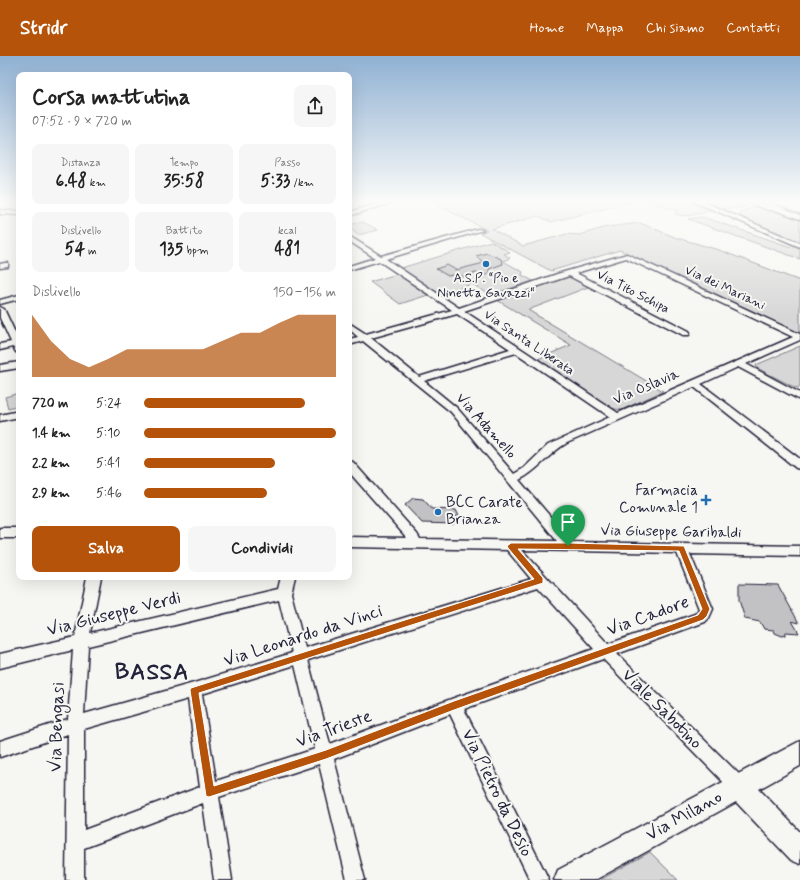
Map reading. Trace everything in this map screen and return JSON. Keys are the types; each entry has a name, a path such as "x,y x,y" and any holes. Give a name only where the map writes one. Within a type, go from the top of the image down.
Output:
{"main road":[{"name":"Via Milano","path":"568,880 738,786 800,754"},
{"name":"Viale Sabotino","path":"738,786 800,851"}],"street":[{"path":"352,267 448,239"},
{"path":"787,239 800,245"},
{"name":"Via Santa Liberata","path":"352,240 616,416"},
{"name":"Via dei Mariani","path":"352,341 457,311 570,273 627,256 800,337"},
{"name":"Via Tito Schipa","path":"570,273 686,333"},
{"path":"0,302 16,298"},
{"path":"0,309 15,332"},
{"name":"Via Adamello","path":"352,327 419,380 454,410 568,546"},
{"name":"Via Oslavia","path":"513,479 528,471 552,447 616,416 800,337"},
{"path":"0,347 16,347"},
{"path":"419,380 516,350"},
{"path":"739,364 800,396"},
{"path":"0,368 16,365"},
{"path":"694,383 800,466"},
{"path":"0,418 16,415"},
{"path":"352,468 413,537 415,544"},
{"path":"0,532 16,533"},
{"name":"Via Giuseppe Garibaldi","path":"352,542 800,551"},
{"name":"Viale Sabotino","path":"511,546 540,581 606,652 738,786"},
{"name":"Via Cadore","path":"606,652 700,618 704,614 706,609 681,548"},
{"name":"Via Bengasi","path":"75,880 76,724 81,642 93,580"},
{"path":"287,580 284,593 326,754 356,880"},
{"name":"Via Leonardo da Vinci","path":"0,749 76,724 301,657 540,581"},
{"name":"Via Giuseppe Verdi","path":"0,661 284,593"},
{"name":"Via Trieste","path":"76,842 209,792 326,754 454,705 606,652"},
{"path":"194,690 223,880"},
{"name":"Via Pietro da Desio","path":"454,705 540,880"}],"shaded area":[{"path":"492,239 511,239 523,246 547,239 682,239 719,250 800,281 800,333 797,334 620,250 551,271"},
{"path":"745,239 769,239 800,250 800,259"},
{"path":"789,239 800,239 800,244"},
{"path":"491,241 510,252 504,254 510,258 503,261 523,272 522,275 533,281 490,295 472,284 439,294 401,268"},
{"path":"397,274 428,295 400,304 370,282"},
{"path":"571,276 591,286 528,310 663,391 621,410 611,408 538,359 571,345 497,300"},
{"path":"800,346 800,387 796,388 757,368 756,365"},
{"path":"16,394 16,406 8,408 5,397"},
{"path":"650,852 678,880 600,880"}],"building":[{"name":"A.S.P. “Pio e Ninetta Gavazzi“","path":"487,253 501,259 503,264 489,269 489,274 485,275 475,273 464,277 458,274 448,276 436,269 447,265 456,270 484,263 476,256"},
{"name":"BCC Carate Brianza","path":"413,498 423,499 432,509 456,510 459,516 452,518 454,524 422,523 405,505"},
{"path":"739,584 778,585 799,623 792,621 799,633 786,632 785,635 782,636 775,633 774,630 764,629 760,622 745,619 739,600"}],"place":[{"name":"A.S.P. “Pio e Ninetta Gavazzi“","path":"486,264"},
{"name":"Farmacia Comunale 1","path":"706,500"},
{"name":"BCC Carate Brianza","path":"438,512"}],"district":[{"name":"BASSA","path":"152,673"}],"route":[{"path":"511,546 568,546 681,548 706,609 704,614 700,618 454,705 326,754 209,792 194,690 540,581 511,546"}]}
